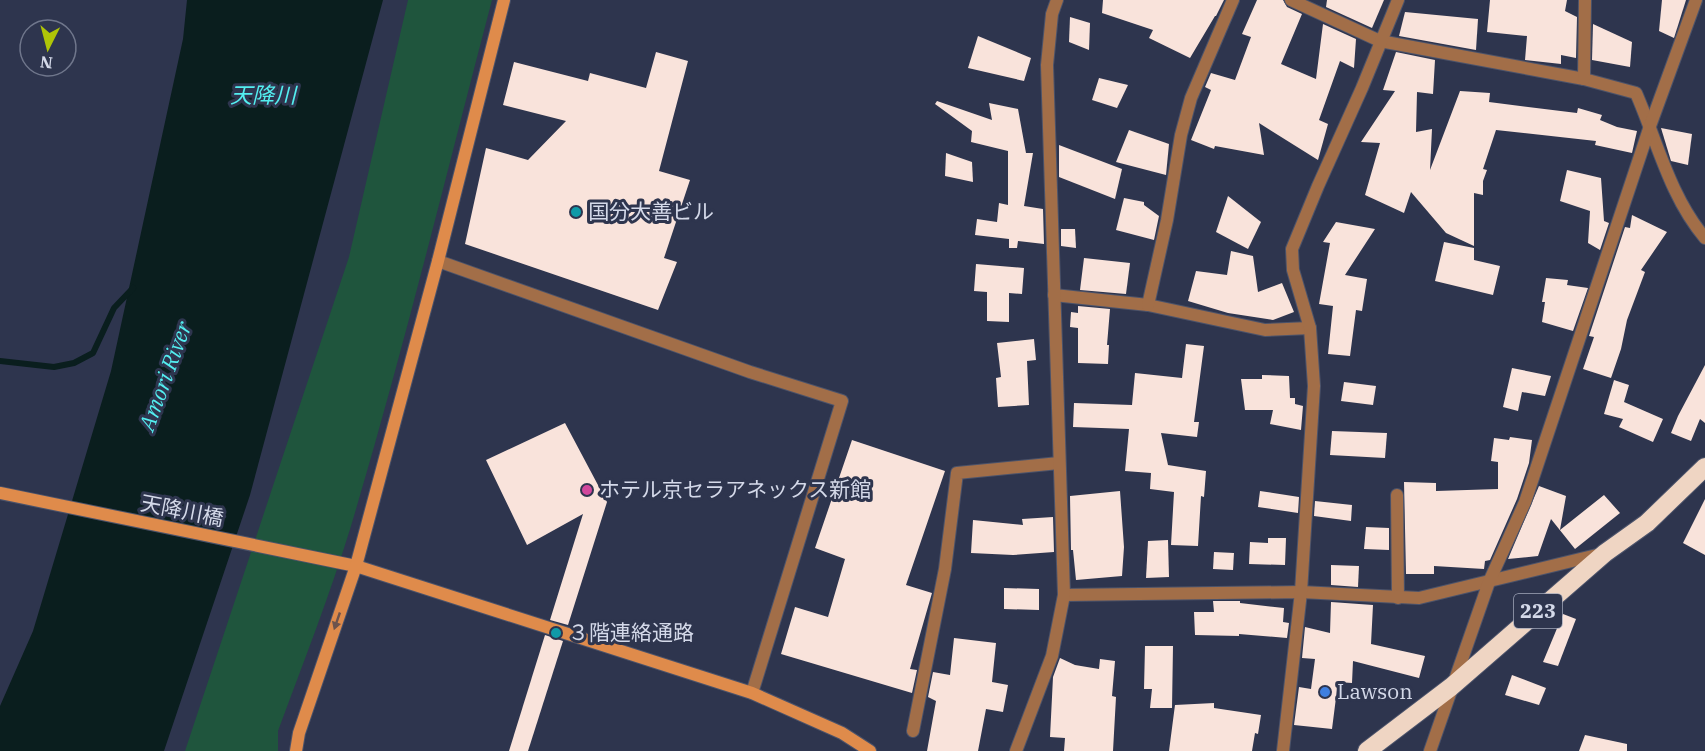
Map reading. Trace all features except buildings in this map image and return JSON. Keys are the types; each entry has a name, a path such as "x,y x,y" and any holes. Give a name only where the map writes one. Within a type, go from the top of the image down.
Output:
{"highway":[{"name":"223","path":"1367,751 1451,687 1605,553 1647,523 1705,467"}],"street":[{"path":"296,751 299,733 356,566 438,261 504,0"},
{"path":"1016,751 1052,656 1064,595 1047,65 1052,14 1057,0"},
{"path":"1148,305 1167,220 1181,135 1191,98 1233,0"},
{"path":"1291,0 1380,41 1584,79 1636,93 1677,197 1705,238"},
{"path":"1283,751 1301,592 1314,386 1310,328 1293,270 1292,249 1398,0"},
{"path":"1584,79 1585,0"},
{"path":"1430,751 1489,582 1525,502 1650,126 1696,0"},
{"path":"438,261 750,372 842,401 752,693"},
{"path":"1054,296 1148,305 1265,330 1310,328"},
{"path":"913,731 945,569 957,473 1059,463"},
{"name":"天降川橋","path":"0,494 356,566 752,693 842,733 870,751"},
{"path":"1397,495 1398,598"},
{"path":"1064,595 1301,592 1419,598 1605,553"}],"green space":[{"path":"408,0 492,0 406,329 351,526 278,731 278,751 185,751 349,257"}],"water":[{"name":"天降川","path":"187,0 383,0 250,495 164,751 0,751 0,706 33,631 111,371 183,39"}],"waterway":[{"path":"0,361 54,367 74,363 93,353 114,308 133,288"}],"place":[{"name":"国分大善ビル","path":"576,212"},
{"name":"ホテル京セラアネックス新館","path":"587,490"},
{"name":"３階連絡通路","path":"556,633"},
{"name":"Lawson","path":"1325,692"}],"water label":[{"name":"Amori River","path":"165,376"}]}
